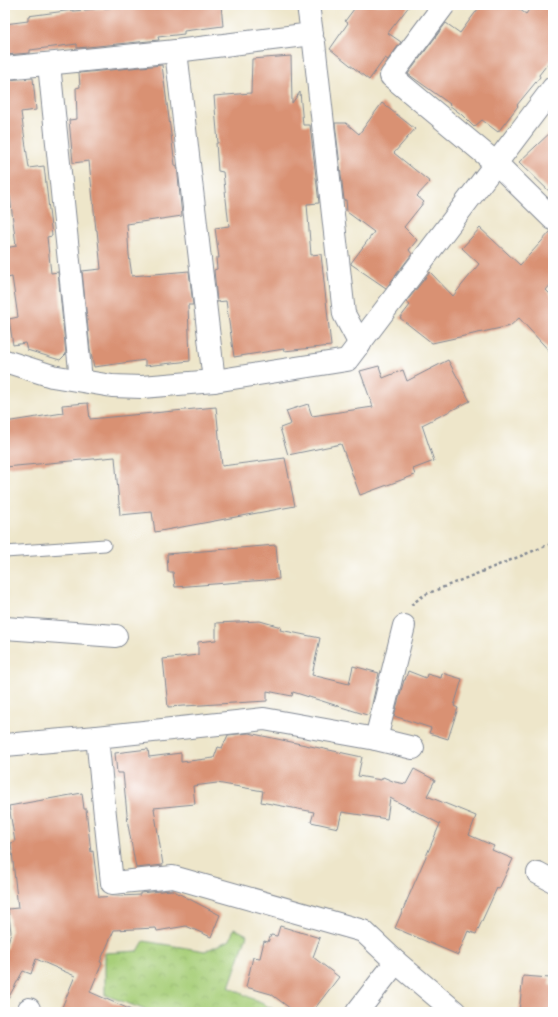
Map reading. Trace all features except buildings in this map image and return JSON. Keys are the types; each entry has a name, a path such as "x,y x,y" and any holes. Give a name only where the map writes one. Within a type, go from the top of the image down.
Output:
{"street":[{"path":"5,68 176,51 312,34 308,5"},
{"path":"444,5 391,76 497,164 553,219"},
{"path":"314,43 344,314 360,344"},
{"path":"176,51 214,381"},
{"path":"49,64 81,380"},
{"path":"5,361 52,376 112,386 142,387 214,381 348,360 553,88"},
{"path":"376,739 404,626"},
{"path":"5,628 116,636"},
{"path":"5,745 264,719 376,739 413,748"},
{"path":"96,737 112,883 173,877 362,931 455,1012"},
{"path":"357,1012 396,962"}],"lane":[{"path":"5,552 106,545"}],"path":[{"path":"404,626 411,605 424,595 553,543"}],"green space":[{"path":"234,928 247,935 229,987 273,1009 271,1012 151,1012 105,995 105,953 138,951 144,941 205,951 230,940"}]}
